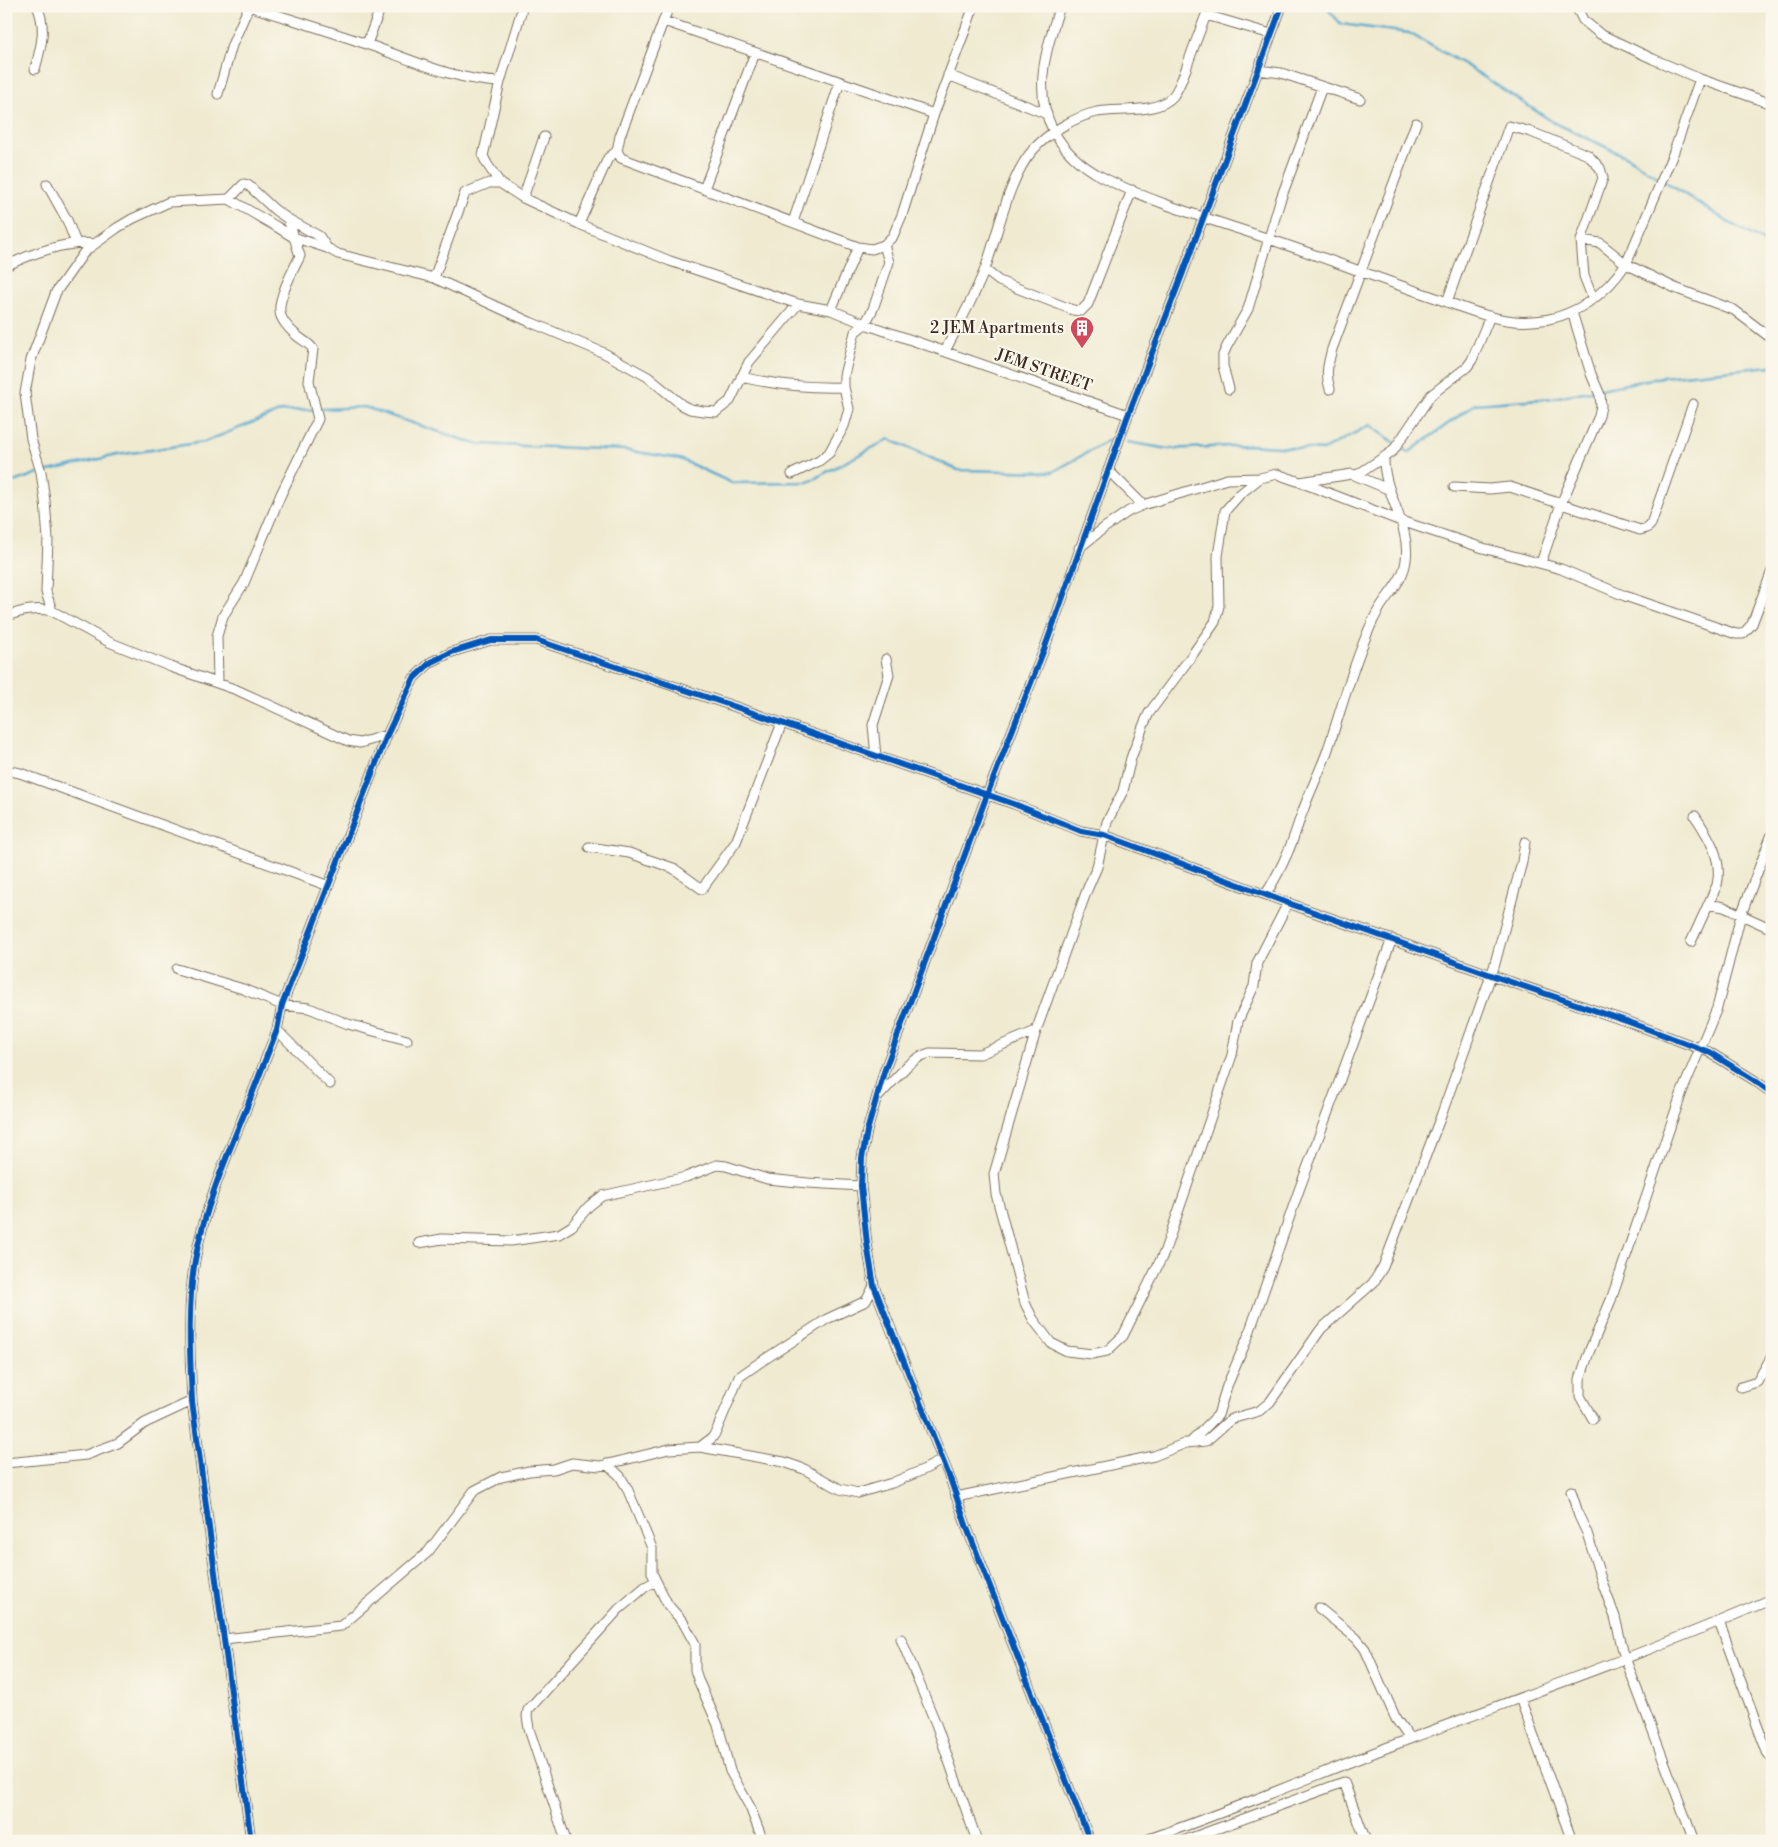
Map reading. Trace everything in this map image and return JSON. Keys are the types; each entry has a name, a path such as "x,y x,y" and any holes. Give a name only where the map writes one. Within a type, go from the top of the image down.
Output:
{"street":[{"path":"35,69 41,46 43,27 37,6"},
{"path":"218,94 232,45 249,6 367,44 437,70 480,82 500,82"},
{"path":"367,44 381,6"},
{"path":"500,184 483,156 500,82 523,6"},
{"path":"578,224 608,158 617,151 620,136 669,6"},
{"path":"617,151 621,158 858,247 872,249 884,245 892,236 902,216 934,114 974,6"},
{"path":"1059,6 1047,48 1042,75 1042,90 1046,114 1053,131 1073,158 1079,163 1102,177 1203,219 1269,239 1447,302 1509,320 1535,322 1572,312 1612,284 1626,264 1657,192 1700,78"},
{"path":"1090,1841 874,1286 867,1244 861,1186 862,1158 867,1131 884,1072 987,795 1045,647 1128,415 1282,6"},
{"path":"1576,6 1584,20 1600,34 1700,78 1772,104"},
{"path":"945,351 960,324 984,270 1021,164 1034,148 1053,131 1097,112 1155,107 1168,101 1174,95 1180,83 1206,11 1271,34"},
{"path":"664,21 934,114"},
{"path":"704,189 755,53"},
{"path":"1258,70 1280,73 1360,99"},
{"path":"948,75 1046,114"},
{"path":"792,222 840,82"},
{"path":"1229,389 1224,372 1223,355 1248,308 1280,200 1322,87"},
{"path":"1330,389 1326,369 1332,349 1416,124"},
{"path":"1447,302 1509,126 1531,132 1588,155 1600,168 1603,178 1581,240 1584,276 1593,299"},
{"path":"523,198 544,137"},
{"path":"434,278 465,193 473,188 489,183 500,184"},
{"path":"47,184 67,220 76,243"},
{"path":"229,199 244,184 252,188 275,210 319,236 327,248"},
{"name":"JEM STREET","path":"500,184 523,198 578,224 670,260 798,304 830,310 1026,381 1128,415"},
{"path":"984,270 999,281 1073,310 1081,311 1088,304 1132,190"},
{"path":"52,610 46,592 48,539 45,501 41,472 31,439 25,393 31,360 56,292 85,251 132,218 169,202 229,199 293,237 327,248 338,254 434,278 530,322 604,353 648,377 682,406 690,409 716,412 723,408 735,393 749,362 798,304"},
{"path":"218,682 217,636 223,616 244,583 281,494 318,419 310,381 313,350 308,343 295,335 284,321 280,311 288,281 300,256 288,218"},
{"path":"1581,240 1600,243 1626,264 1675,288 1734,310 1772,337"},
{"path":"6,266 23,258 76,243 94,244"},
{"path":"792,474 819,461 829,453 844,426 848,416 848,409 844,375 852,338 855,332 865,324 873,309 890,262 884,245"},
{"path":"830,310 858,247"},
{"path":"1541,563 1561,504 1598,416 1600,406 1600,395 1572,312"},
{"path":"1357,475 1384,458 1397,445 1430,395 1472,360 1490,316"},
{"path":"741,377 763,382 810,387 844,387"},
{"path":"1454,486 1490,490 1510,487 1640,530 1647,528 1651,524 1693,404"},
{"path":"1266,894 1288,854 1304,807 1322,766 1365,639 1375,616 1398,583 1404,569 1406,549 1401,521 1388,489 1384,470 1384,458"},
{"path":"1108,470 1143,505"},
{"path":"1079,548 1116,519 1143,505 1227,479 1260,478 1277,474 1401,521 1483,548 1561,569 1625,596 1736,634 1743,634 1752,624 1771,576"},
{"path":"1300,482 1346,474 1357,475 1388,489"},
{"path":"1260,478 1240,494 1225,511 1218,556 1219,606 1214,622 1149,713 1131,758 1124,792 1110,814 1097,867 1036,1031 994,1174 996,1194 1025,1302 1033,1319 1050,1343 1067,1351 1092,1354 1107,1351 1124,1336 1164,1253 1232,1055 1238,1021 1254,986 1259,958 1288,902"},
{"path":"6,616 27,610 52,610 109,642 170,667 218,682 348,741 360,743 387,735"},
{"path":"251,1841 192,1401 189,1334 195,1260 204,1223 219,1176 277,1030 282,1005 387,735 414,678 431,662 452,652 491,640 536,640 1014,804 1081,831 1104,835 1490,975 1629,1022 1709,1052 1772,1093"},
{"path":"876,756 873,725 889,675 886,659"},
{"path":"589,847 628,853 673,868 702,889 736,842 782,723"},
{"path":"6,770 20,773 329,886"},
{"path":"1691,942 1717,885 1719,867 1709,837 1695,816"},
{"path":"1593,1420 1580,1396 1580,1379 1611,1300 1682,1092 1717,1008 1741,915 1772,834"},
{"path":"956,1497 1154,1456 1180,1445 1206,1440 1231,1419 1259,1411 1270,1402 1321,1329 1378,1277 1441,1116 1490,975 1522,862 1525,842"},
{"path":"1708,904 1717,904 1772,929"},
{"path":"1191,1442 1218,1414 1392,940"},
{"path":"177,969 243,988 282,1005 309,1008 348,1024 407,1040"},
{"path":"277,1030 330,1084"},
{"path":"875,1100 908,1066 921,1056 930,1053 980,1054 1036,1031"},
{"path":"419,1243 442,1239 511,1241 559,1234 572,1226 589,1206 602,1196 686,1177 716,1165 726,1166 767,1179 861,1186"},
{"path":"700,1447 712,1438 716,1432 739,1377 828,1319 866,1301 874,1286"},
{"path":"1741,1387 1757,1382 1772,1356"},
{"path":"6,1463 86,1455 118,1443 145,1423 192,1401"},
{"path":"224,1639 341,1626 428,1552 474,1491 508,1475 554,1468 572,1463 596,1466 668,1448 700,1447 784,1462 804,1469 840,1489 858,1493 892,1483 942,1460"},
{"path":"607,1464 620,1476 627,1488 650,1544 651,1570 668,1605 683,1622 693,1640 695,1670 699,1682 718,1725 730,1771 750,1807 763,1841"},
{"path":"1571,1491 1590,1542 1627,1659 1694,1841"},
{"path":"566,1841 529,1729 528,1710 619,1609 645,1587 656,1581"},
{"path":"1143,1841 1627,1659 1772,1599"},
{"path":"1319,1608 1356,1638 1365,1650 1396,1719 1410,1739"},
{"path":"1719,1622 1770,1754"},
{"path":"902,1639 936,1724 977,1841"},
{"path":"1520,1698 1572,1841"},
{"path":"1183,1841 1344,1782 1366,1841"}],"waterway":[{"path":"1325,6 1341,24 1409,33 1467,66 1553,122 1627,157 1728,222 1772,246"},
{"path":"1600,389 1662,377 1772,366"},
{"path":"1399,446 1408,453 1475,404 1553,398 1595,390"},
{"path":"44,472 117,455 204,442 282,411 364,407 476,444 625,450 680,459 732,483 808,482 889,439 958,470 1053,472 1111,439"},
{"path":"1127,442 1169,449 1249,445 1323,450 1370,425 1395,443"},
{"path":"6,482 17,481 38,473"}],"cycle path":[{"path":"1090,1841 874,1286 867,1244 861,1186 862,1158 867,1131 884,1072 987,795 1045,647 1127,418 1282,6"},
{"path":"251,1841 192,1401 190,1348 192,1278 203,1224 215,1188 277,1030 282,1005 387,735 414,678 431,662 452,652 491,640 536,640 733,706 1014,804 1081,831 1104,835 1288,903 1629,1022 1709,1052 1772,1093"}],"place":[{"name":"2 JEM Apartments","path":"1082,349"}]}
